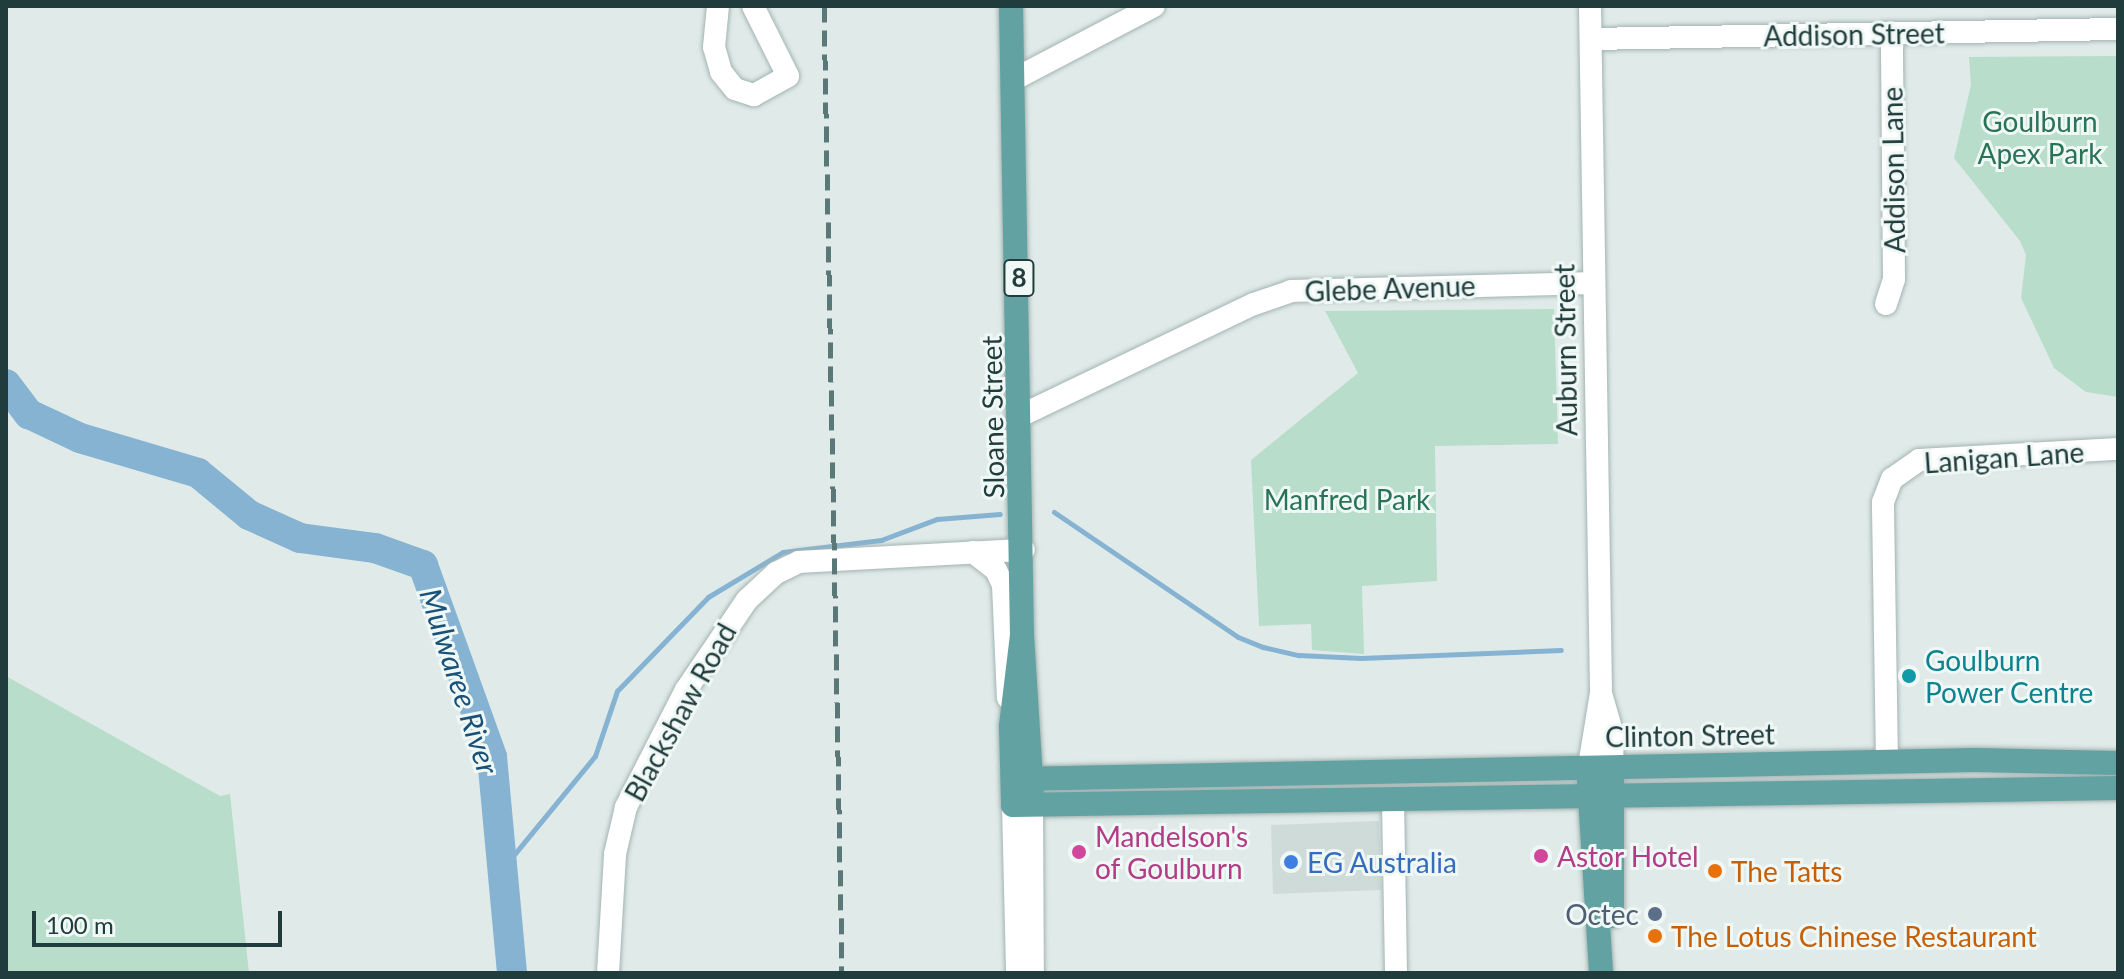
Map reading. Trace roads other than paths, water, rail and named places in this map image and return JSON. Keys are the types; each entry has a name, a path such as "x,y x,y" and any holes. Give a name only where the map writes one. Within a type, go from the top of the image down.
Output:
{"main road":[{"name":"Sloane Street","path":"1011,6 1022,415 1023,805"},
{"name":"Sloane Street","path":"1022,635 1011,726 1023,780"},
{"name":"Clinton Street","path":"1023,780 1264,777 1601,766 2118,763"},
{"name":"Auburn Street","path":"1601,766 1601,973"},
{"path":"1264,777 1264,802"},
{"path":"1023,805 2118,788"},
{"name":"Auburn Street","path":"1601,795 1613,973"}],"street":[{"path":"718,6 714,47 721,72 735,89 754,95 788,76 753,6"},
{"path":"1013,80 1154,6"},
{"name":"Auburn Street","path":"1590,6 1601,693 1613,735 1601,766"},
{"name":"Addison Street","path":"1591,39 2118,29"},
{"name":"Addison Lane","path":"1886,304 1894,279 1892,34"},
{"name":"Glebe Avenue","path":"1022,415 1254,304 1291,291 1593,283"},
{"name":"Lanigan Lane","path":"1887,762 1883,502 1892,479 1919,460 2118,449"},
{"name":"Blackshaw Road","path":"608,973 615,854 626,807 686,690 735,613 776,573 799,562 1024,550"},
{"path":"973,552 996,570 1003,585 1011,726"},
{"path":"1393,800 1396,973"},
{"name":"Sloane Street","path":"1017,973 1023,805"},
{"name":"Sloane Street","path":"1023,805 1033,973"}],"waterway":[{"name":"Mulwaree River","path":"6,384 29,414 80,438 198,473 249,515 300,538 375,548 423,565 492,757 512,973"},
{"path":"1054,512 1238,637 1263,647 1299,655 1361,658 1561,650"},
{"path":"503,868 595,756 617,691 708,597 783,552 881,540 937,519 1000,514"}],"railway":[{"path":"824,6 842,973"}],"place":[{"name":"Goulburn Power Centre","path":"1909,676"},
{"name":"Mandelson's of Goulburn","path":"1079,852"},
{"name":"Astor Hotel","path":"1541,856"},
{"name":"EG Australia","path":"1291,862"},
{"name":"The Tatts","path":"1715,871"},
{"name":"Octec","path":"1655,914"},
{"name":"The Lotus Chinese Restaurant","path":"1655,936"}],"park label":[{"name":"Goulburn Apex Park","path":"2040,137"},
{"name":"Manfred Park","path":"1347,499"}]}
